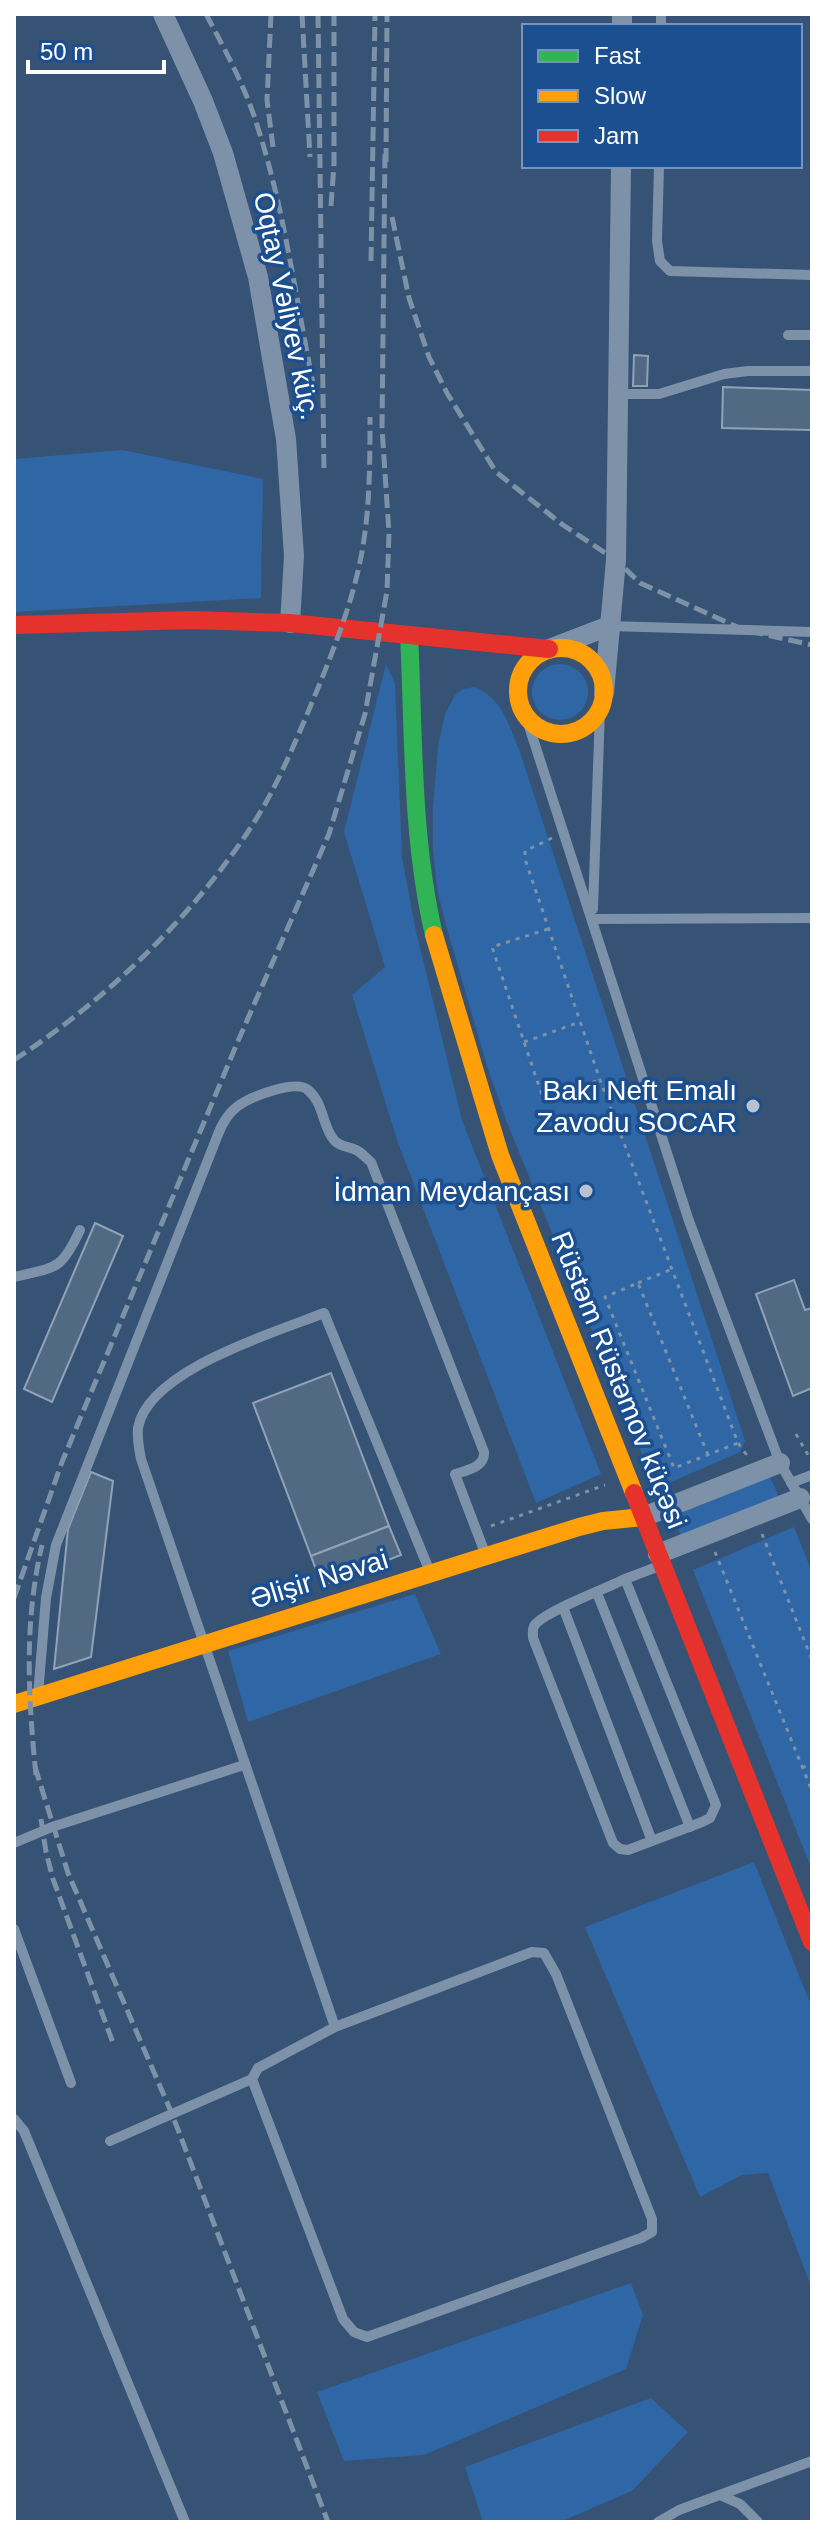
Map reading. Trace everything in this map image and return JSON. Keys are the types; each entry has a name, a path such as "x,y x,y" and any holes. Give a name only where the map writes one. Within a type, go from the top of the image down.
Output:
{"street":[{"name":"Oqtay Vəliyev küç.","path":"163,14 223,153 258,277 286,439 294,556 290,623"},
{"path":"609,626 549,649 534,657 522,670 517,687 519,704 527,720 541,731 558,735 575,733 590,724 602,702 616,560 621,168"},
{"path":"14,625 192,620 290,623 549,649 565,648 581,653 594,663 602,677 602,702"},
{"name":"Rüstəm Rüstəmov küçəsi","path":"409,635 421,873 438,950 505,1169 812,1942"},
{"path":"643,1517 780,1463"},
{"path":"660,1560 795,1491"},
{"name":"Əlişir Nəvai","path":"14,1704 579,1527 643,1517"}],"lane":[{"path":"659,168 657,241 660,261 670,271 812,275"},
{"path":"788,335 812,335"},
{"path":"618,394 659,394 724,374 748,371 812,371"},
{"path":"609,626 812,632"},
{"path":"593,919 602,702"},
{"path":"527,720 689,1221 780,1463 812,1519"},
{"path":"593,919 812,918"},
{"path":"38,1697 46,1598 56,1545 217,1137 222,1125 238,1106 287,1086 310,1091 323,1112 333,1139 345,1148 356,1150 371,1162 484,1452 485,1458 480,1465 455,1474 486,1556"},
{"path":"14,1277 59,1264 67,1258 80,1230"},
{"path":"335,2027 141,1459 138,1426 163,1388 201,1362 324,1313 431,1573"},
{"path":"795,1491 812,1475"},
{"path":"625,1579 716,1805 710,1818 628,1850 620,1849 613,1843 533,1638 535,1623 660,1560"},
{"path":"597,1593 690,1827"},
{"path":"563,1607 652,1841"},
{"path":"14,1843 52,1827 244,1765"},
{"path":"14,1929 71,2083"},
{"path":"110,2141 252,2079 258,2068 335,2027 532,1952 544,1953 556,1974 652,2219 652,2232 367,2337 354,2332 343,2319 252,2079"},
{"path":"14,2119 24,2131 185,2522"},
{"path":"658,2522 679,2510 812,2461"},
{"path":"720,2495 740,2504 758,2522"}],"path":[{"path":"565,834 528,847 525,859 600,1080 738,1443 746,1454 733,1460"},
{"path":"548,929 492,947 543,1098 600,1080"},
{"path":"524,1042 580,1022"},
{"path":"672,1269 605,1297 674,1468 738,1443"},
{"path":"638,1283 708,1455"},
{"path":"796,1434 812,1462"},
{"path":"477,1532 608,1484 606,1475"},
{"path":"761,1533 812,1660"},
{"path":"715,1552 812,1791"},
{"path":"802,1768 812,1763"}],"shaded area":[{"path":"122,450 263,479 261,598 14,612 14,459"},
{"path":"386,664 395,683 402,857 415,927 462,1120 601,1474 536,1503 398,1143 352,995 385,967 344,832"},
{"path":"560,664 579,673 588,692 579,711 560,720 541,711 532,692 541,673"},
{"path":"474,687 498,705 520,752 745,1441 740,1452 662,1486 653,1481 506,1120 487,1066 437,890 433,806 438,746 445,714 455,695 463,689"},
{"path":"770,1477 780,1499 682,1538 672,1516"},
{"path":"794,1527 812,1572 812,1870 693,1570"},
{"path":"415,1594 441,1654 248,1722 228,1651"},
{"path":"754,1862 812,2008 812,2289 768,2173 742,2175 700,2197 585,1927"},
{"path":"631,2283 643,2315 626,2369 424,2455 344,2461 317,2392"},
{"path":"651,2398 688,2432 632,2491 560,2522 483,2522 465,2467"}],"building":[{"path":"634,355 648,356 647,386 633,386"},
{"path":"723,387 812,390 812,430 722,428"},
{"path":"95,1223 123,1236 52,1402 24,1389"},
{"path":"794,1280 805,1310 812,1308 812,1388 793,1396 756,1294"},
{"path":"331,1373 389,1526 311,1556 253,1403"},
{"path":"91,1472 113,1481 91,1657 54,1669 68,1529"},
{"path":"389,1526 401,1555 322,1586 311,1556"}],"railway":[{"path":"206,14 247,96 267,157 283,223 314,388"},
{"path":"271,14 267,100 273,147"},
{"path":"302,14 310,157"},
{"path":"318,14 324,471"},
{"path":"331,206 334,14"},
{"path":"371,261 375,14"},
{"path":"386,162 387,14"},
{"path":"14,1598 62,1462 238,1041 329,834 365,714 387,591 389,533 382,428 385,151"},
{"path":"392,217 409,298 429,357 447,393 496,472 563,525 616,560 640,583 744,630 812,645"},
{"path":"14,1060 82,1011 175,924 229,858 272,792 311,705 352,594 366,526 370,417"},
{"path":"36,1775 29,1660 32,1602 42,1545"},
{"path":"35,1767 68,1873 172,2114 328,2522"},
{"path":"41,1819 53,1879 113,2043"}],"traffic: fast":[{"path":"409,635 417,823 434,935"}],"traffic: slow":[{"path":"553,648 569,648 592,660 601,674 604,691 601,708 592,722 569,734 553,734 537,727 525,715 518,699 518,683 525,667 537,655 553,648"},
{"path":"434,935 500,1155 634,1493"},
{"path":"14,1704 579,1527 643,1517"}],"traffic: jam":[{"path":"14,625 192,620 290,623 549,649"},
{"path":"634,1493 812,1942"}],"place":[{"name":"Bakı Neft Emalı Zavodu SOCAR","path":"753,1106"},
{"name":"İdman Meydançası","path":"586,1191"}]}
